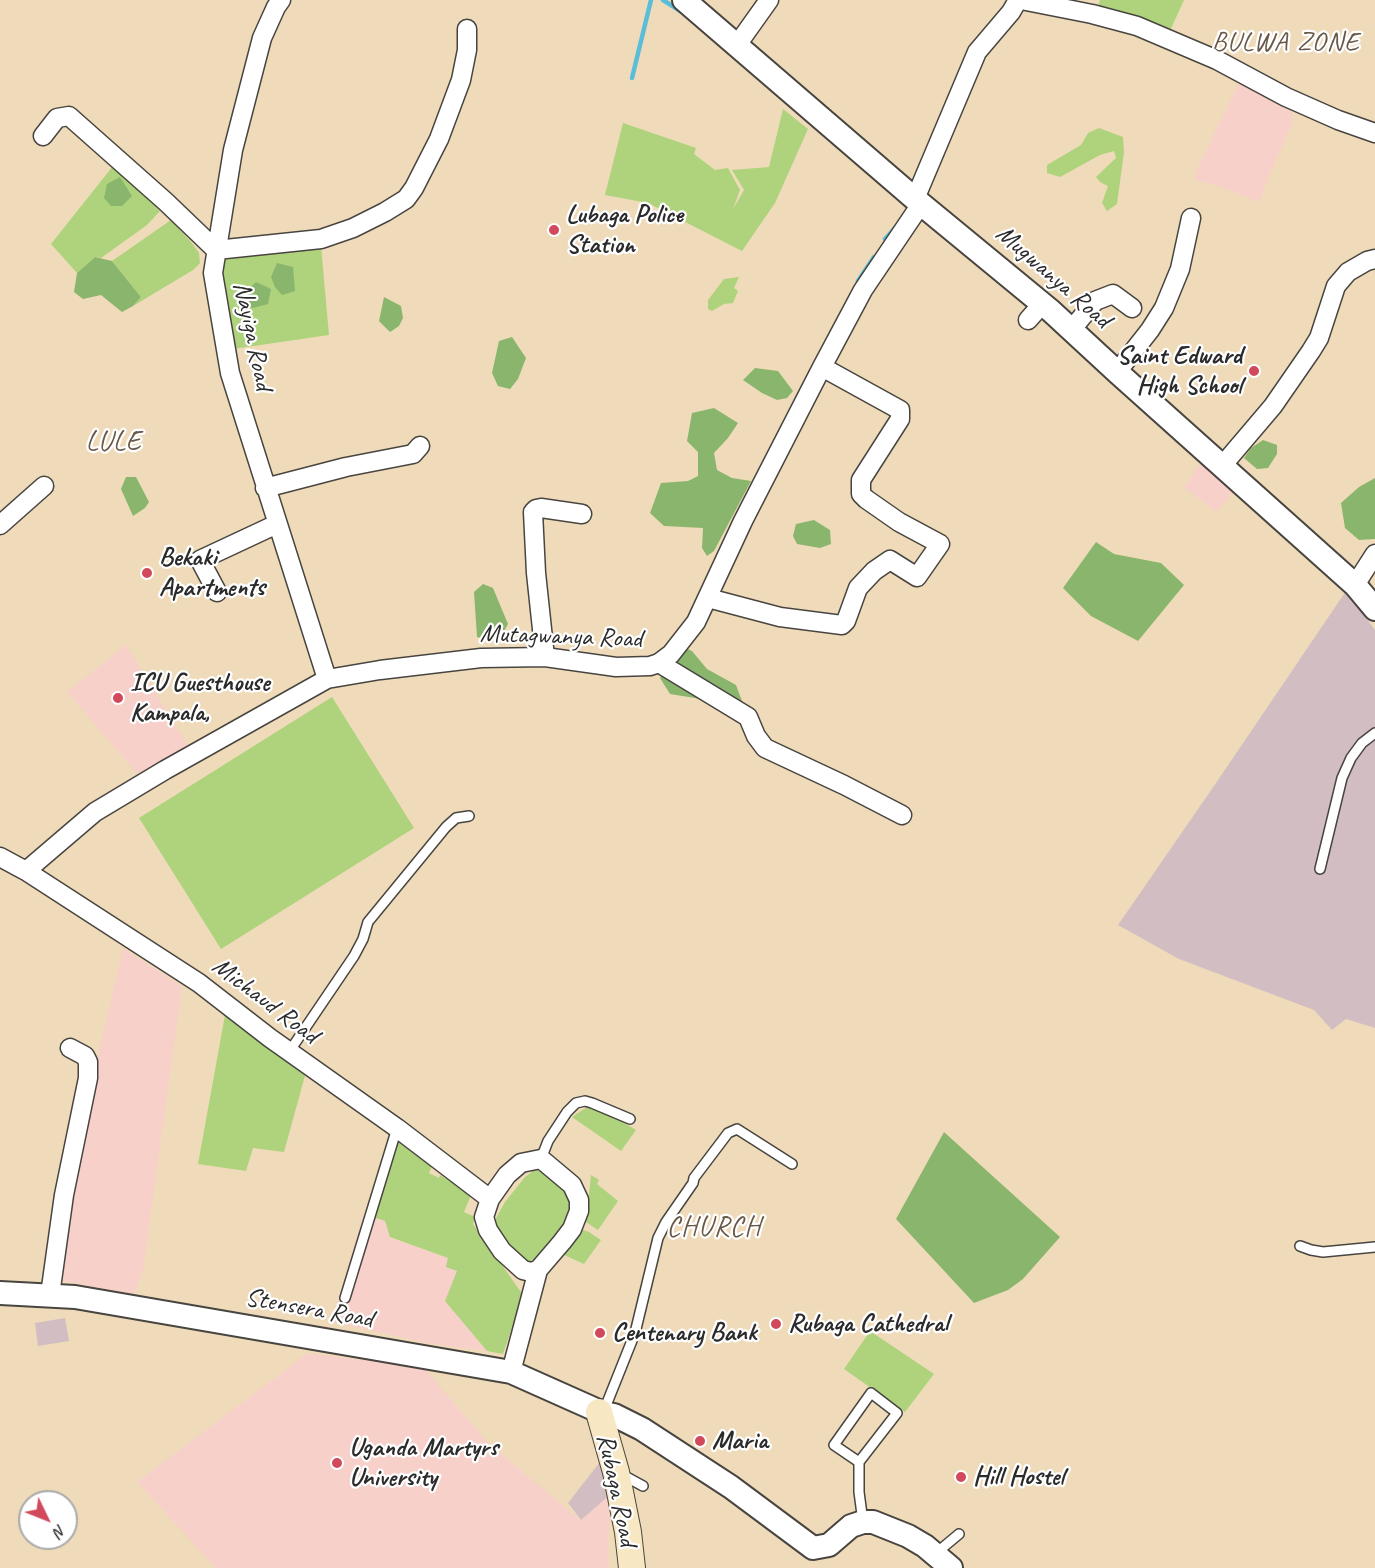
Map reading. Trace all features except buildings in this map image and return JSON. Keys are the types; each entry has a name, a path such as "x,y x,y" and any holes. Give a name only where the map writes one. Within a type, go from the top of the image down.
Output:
{"main road":[{"name":"Rubaga Road","path":"601,1412 628,1532 632,1568"}],"street":[{"name":"Nayiga Road","path":"281,0 262,38 233,150 213,273 227,360 265,488 327,679"},
{"name":"Mugwanya Road","path":"684,0 918,201 1035,312 1072,329 1355,585 1375,609"},
{"path":"737,45 769,0"},
{"path":"1020,0 1092,14 1137,26 1217,60 1286,97 1338,120 1375,133"},
{"name":"Mutagwanya Road","path":"26,871 82,822 110,802 327,679 481,658 545,657 616,667 650,666 659,663 671,654 696,622 743,521 863,290 918,201 977,52 1020,0"},
{"path":"43,136 57,118 69,116 216,250 321,238 353,228 406,199 417,183 439,139 462,80 467,50 467,29"},
{"path":"1117,372 1164,308 1180,269 1191,218"},
{"path":"1222,466 1273,406 1311,351 1322,330 1336,286 1348,272 1375,258"},
{"path":"1072,329 1095,300 1113,294 1132,308"},
{"path":"708,598 780,617 842,625 846,621 858,588 874,571 890,560 917,577 940,544 899,522 861,494 861,480 900,419 900,410 822,368"},
{"path":"265,488 303,477 413,454 420,446"},
{"path":"0,525 44,486"},
{"path":"545,657 536,573 533,512 542,508 582,514"},
{"path":"217,592 200,560 277,524"},
{"path":"1355,585 1375,554"},
{"path":"659,663 748,717 756,736 765,748 902,815"},
{"name":"Michaud Road","path":"0,857 26,871 199,983 289,1052 397,1128 490,1198"},
{"path":"50,1295 64,1196 88,1078 88,1062 85,1056 70,1048"},
{"path":"511,1372 538,1270 572,1229 579,1211 579,1200 572,1185 541,1159 521,1163 507,1175 490,1198 484,1217 485,1223 502,1251 523,1270 531,1272 538,1270"},
{"name":"Stensera Road","path":"0,1293 75,1297 511,1372 642,1429 731,1487 813,1548 829,1545 851,1526 863,1522"},
{"path":"863,1522 873,1522 908,1536 943,1561"}],"lane":[{"path":"1320,869 1342,778 1351,758 1362,743 1375,733"},
{"path":"289,1052 354,956 363,939 368,922 447,827 456,818 469,816"},
{"path":"541,1159 548,1141 576,1103 585,1101 592,1103 630,1119"},
{"path":"345,1298 397,1128"},
{"path":"601,1412 635,1333 658,1238 694,1178 728,1132 737,1130 792,1164"},
{"path":"1300,1246 1323,1252 1375,1247"},
{"path":"859,1462 834,1445 871,1393 897,1413 859,1462 859,1492 863,1522"},
{"path":"616,1472 643,1486"},
{"path":"943,1561 959,1534"}],"shaded area":[{"path":"1239,82 1292,107 1293,123 1267,180 1260,202 1195,180 1198,167"},
{"path":"1200,464 1234,491 1216,512 1184,487"},
{"path":"1346,591 1375,630 1375,1028 1346,1019 1332,1030 1314,1010 1179,959 1118,925"},
{"path":"126,645 190,749 140,777 67,692"},
{"path":"123,948 182,986 143,1270 132,1299 86,1285 57,1280 64,1204"},
{"path":"363,1214 385,1221 390,1238 448,1258 457,1271 477,1340 487,1351 432,1344 332,1322"},
{"path":"65,1318 69,1341 38,1346 35,1323"},
{"name":"Uganda Martyrs University","path":"308,1353 424,1368 489,1444 581,1520 612,1493 608,1542 609,1568 216,1568 137,1482"},
{"path":"603,1458 612,1493 581,1520 568,1503"}],"green space":[{"path":"1100,0 1184,0 1169,33 1097,11"},
{"path":"783,109 808,129 775,203 742,251 648,203 605,195 623,123 696,148 694,154 715,170 728,168 740,190 733,209 744,190 732,170 769,167"},
{"path":"1099,128 1123,137 1124,152 1117,204 1107,211 1102,203 1108,186 1096,177 1116,158 1114,151 1100,155 1060,177 1047,173 1047,165 1081,145 1088,133"},
{"path":"113,166 160,211 147,225 101,258 95,257 77,273 51,244"},
{"path":"120,177 132,196 122,206 111,206 104,198 107,184"},
{"path":"171,220 199,253 200,263 193,270 133,306 141,297 112,261"},
{"path":"321,246 329,335 226,350 218,302 222,255"},
{"path":"95,257 112,261 141,297 133,306 122,312 101,295 83,299 74,292 77,273"},
{"path":"277,263 293,267 295,291 282,295 275,287 271,277"},
{"path":"739,277 734,288 738,291 733,303 724,304 712,311 708,309 708,300 724,279"},
{"path":"256,282 271,289 268,304 253,308 243,306 241,296"},
{"path":"384,297 401,306 403,318 399,326 390,332 379,321"},
{"path":"512,337 526,358 518,379 510,389 498,386 492,373 499,341"},
{"path":"755,368 778,371 793,391 787,398 777,400 762,393 743,380"},
{"path":"714,408 738,423 714,453 717,470 732,478 751,481 714,551 707,556 702,548 703,528 664,526 650,513 661,483 688,481 698,476 698,452 687,441 692,413"},
{"path":"1263,440 1277,445 1277,454 1268,468 1257,469 1244,458 1251,448"},
{"path":"126,477 136,477 149,502 145,508 133,516 121,489"},
{"path":"1375,478 1375,539 1359,540 1345,528 1341,503 1359,487"},
{"path":"814,520 830,530 831,544 820,548 797,544 793,536 796,524"},
{"path":"1096,542 1114,554 1161,563 1184,585 1138,641 1091,616 1063,588"},
{"path":"483,584 493,588 508,624 501,637 488,640 477,637 474,592"},
{"path":"686,648 692,651 707,669 736,685 742,701 731,712 715,709 701,699 670,694 660,678 675,656"},
{"path":"332,697 414,828 221,949 139,818"},
{"path":"225,1015 306,1072 284,1152 253,1148 246,1171 198,1164"},
{"path":"587,1107 612,1116 636,1130 621,1151 572,1117"},
{"path":"944,1132 1060,1237 1023,1279 1008,1290 974,1303 896,1219"},
{"path":"398,1140 432,1166 429,1173 439,1178 440,1175 471,1195 464,1212 475,1217 473,1224 523,1295 503,1354 487,1351 445,1301 457,1271 446,1267 448,1258 390,1237 385,1221 373,1217"},
{"path":"542,1170 574,1195 569,1223 538,1262 529,1263 520,1259 495,1228 494,1222 505,1202 525,1177 533,1171"},
{"path":"591,1175 599,1180 597,1184 618,1201 598,1230 586,1222"},
{"path":"580,1229 601,1240 584,1264 560,1253"},
{"path":"870,1331 934,1374 905,1412 844,1369"}],"waterway":[{"path":"632,78 651,0"},
{"path":"663,0 682,12"},
{"path":"885,239 895,228"},
{"path":"858,281 874,257"}],"place":[{"name":"Lubaga Police Station","path":"554,230"},
{"name":"Saint Edward High School","path":"1254,371"},
{"name":"Bekaki Apartments","path":"147,573"},
{"name":"ICU Guesthouse Kampala,","path":"118,698"},
{"name":"Rubaga Cathedral","path":"776,1324"},
{"name":"Centenary Bank","path":"600,1333"},
{"name":"Maria","path":"700,1441"},
{"name":"Uganda Martyrs University","path":"337,1463"},
{"name":"Hill Hostel","path":"961,1477"}],"district":[{"name":"BULWA ZONE","path":"1286,43"},
{"name":"LULE","path":"114,443"},
{"name":"CHURCH","path":"714,1228"}]}
